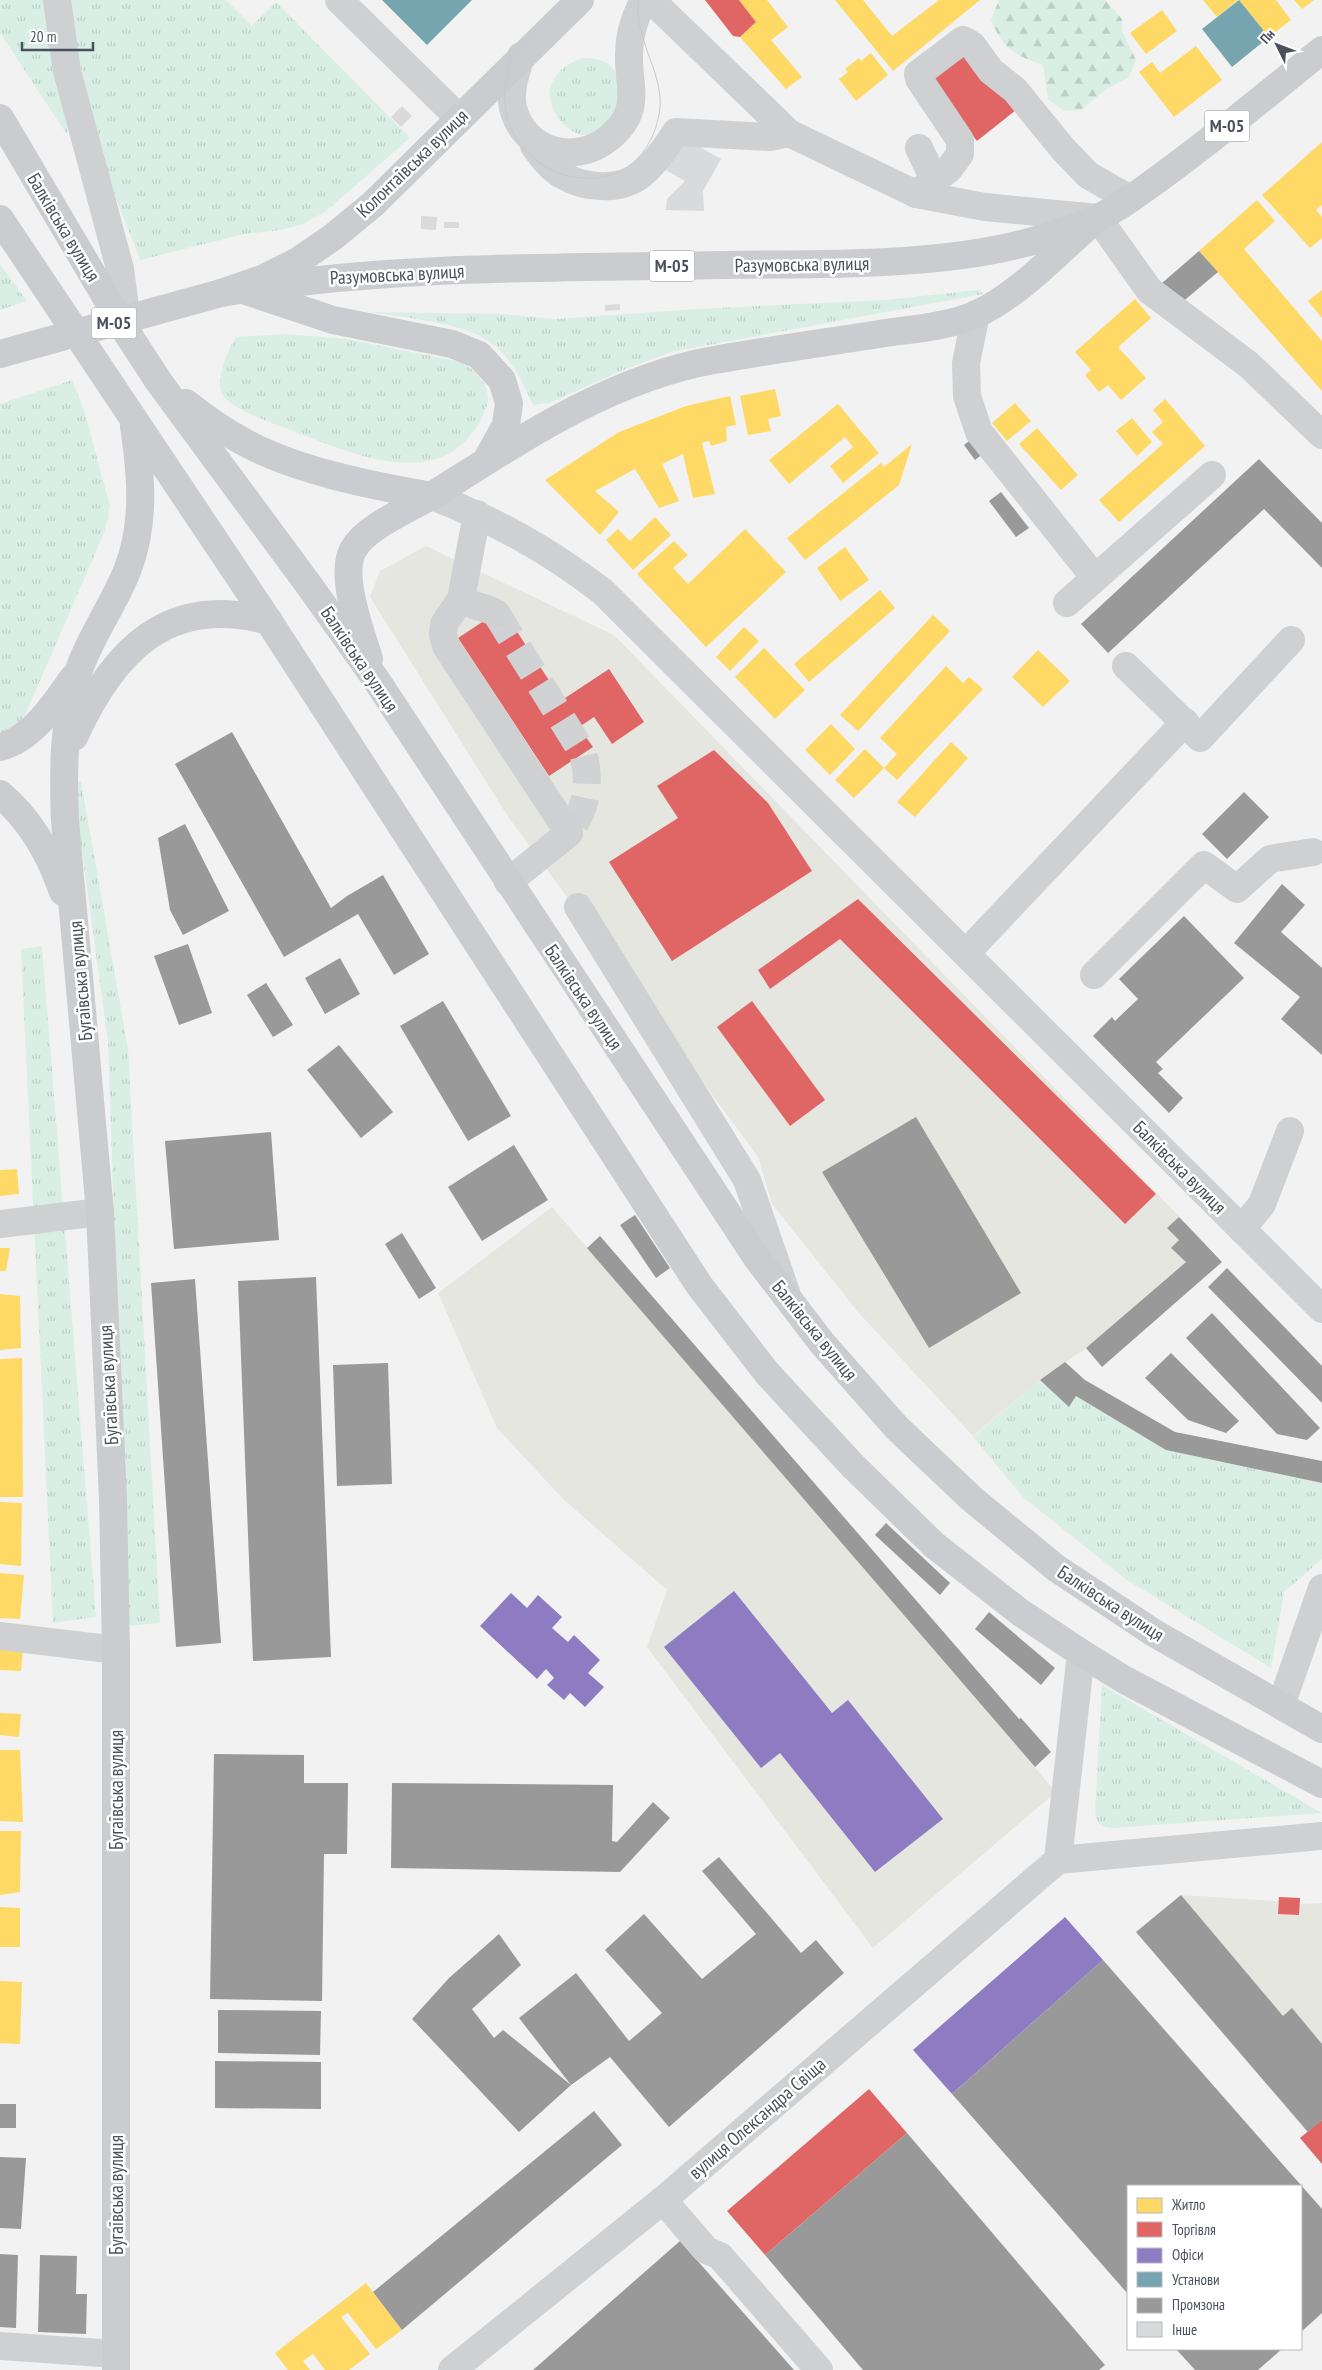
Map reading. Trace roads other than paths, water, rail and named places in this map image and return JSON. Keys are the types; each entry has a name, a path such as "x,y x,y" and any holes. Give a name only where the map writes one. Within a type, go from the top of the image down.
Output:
{"main road":[{"name":"Колонтаївська вулиця","path":"231,291 279,272 333,237 372,204 580,0"},
{"name":"Разумовська вулиця","path":"231,291 322,278 470,269 825,264 922,260 1014,246 1098,218 1130,199 1183,161 1322,50"},
{"name":"Балківська вулиця","path":"0,118 129,336 159,382 306,580 374,678 752,1250 822,1343 897,1428 972,1499 1056,1568 1154,1633 1322,1729"},
{"path":"374,678 348,580 348,564 353,550 362,539 377,527 432,496 575,409 626,386 671,371 712,361 928,327 976,314 1024,284 1098,218"},
{"path":"0,219 269,621 699,1285 767,1373 852,1465 934,1545 1021,1613 1081,1654 1123,1679 1322,1784"},
{"name":"М-05","path":"4,353 231,291"},
{"path":"231,291 333,320 452,344 479,355 502,380 509,402 506,425 485,462"},
{"path":"159,382 214,425 245,443 275,456 375,486 432,496"},
{"name":"Бугаївська вулиця","path":"116,2362 116,1650 113,1499 100,1212 65,821 62,764 67,724 79,669 127,571 136,540 140,507 141,472 133,417"},
{"path":"62,764 88,708 104,681 124,657 143,640 164,626 179,620 209,613 246,615 269,621"},
{"path":"0,747 24,734 44,718 79,669"},
{"path":"0,794 35,832 46,851 75,926"}],"street":[{"path":"57,0 67,71 120,269 129,336"},
{"path":"340,0 459,118"},
{"path":"518,126 549,151 564,154 595,148 610,137 626,117 633,98 628,57 629,40 633,22 644,0"},
{"path":"651,0 789,133 916,194 985,207 1098,218 1148,290 1216,338 1249,365 1322,436"},
{"path":"916,194 932,162 960,154 960,140 919,80 918,74 962,40 969,42 991,71 1015,90 1088,175 1130,199"},
{"path":"521,56 516,72 512,98 512,106 518,126 543,158 563,176 577,182 612,187 640,176 656,160 676,132 770,137 789,133"},
{"path":"976,314 966,363 967,396 979,432 1095,578"},
{"path":"1067,603 1212,475"},
{"name":"Балківська вулиця","path":"432,496 477,514 558,558 602,591 1322,1309"},
{"path":"477,514 461,599 444,624 443,635 446,646 568,833 508,882"},
{"path":"461,599 474,607 486,607 496,613"},
{"path":"1126,666 1200,738 1291,640"},
{"path":"966,953 1185,722"},
{"path":"1094,975 1204,865 1237,889 1270,859 1319,852"},
{"path":"578,907 747,1180 788,1298"},
{"path":"1242,1229 1262,1204 1290,1131"},
{"path":"0,1224 100,1212"},
{"path":"1281,1706 1322,1588"},
{"path":"0,1636 116,1650"},
{"path":"1081,1654 1058,1860 1322,1836"},
{"name":"вулиця Олександра Свіща","path":"452,2370 669,2194 1058,1860"},
{"path":"669,2194 706,2250 720,2256 819,2370"},
{"path":"0,2346 116,2362"}],"tunnel":[{"path":"496,613 583,753 587,774 586,794 580,814 569,833"}],"tram line":[{"path":"571,0 512,58 505,99 513,132 533,158 560,174 591,178 620,171 644,150 659,115 660,93 658,82 640,26 638,0"}]}
